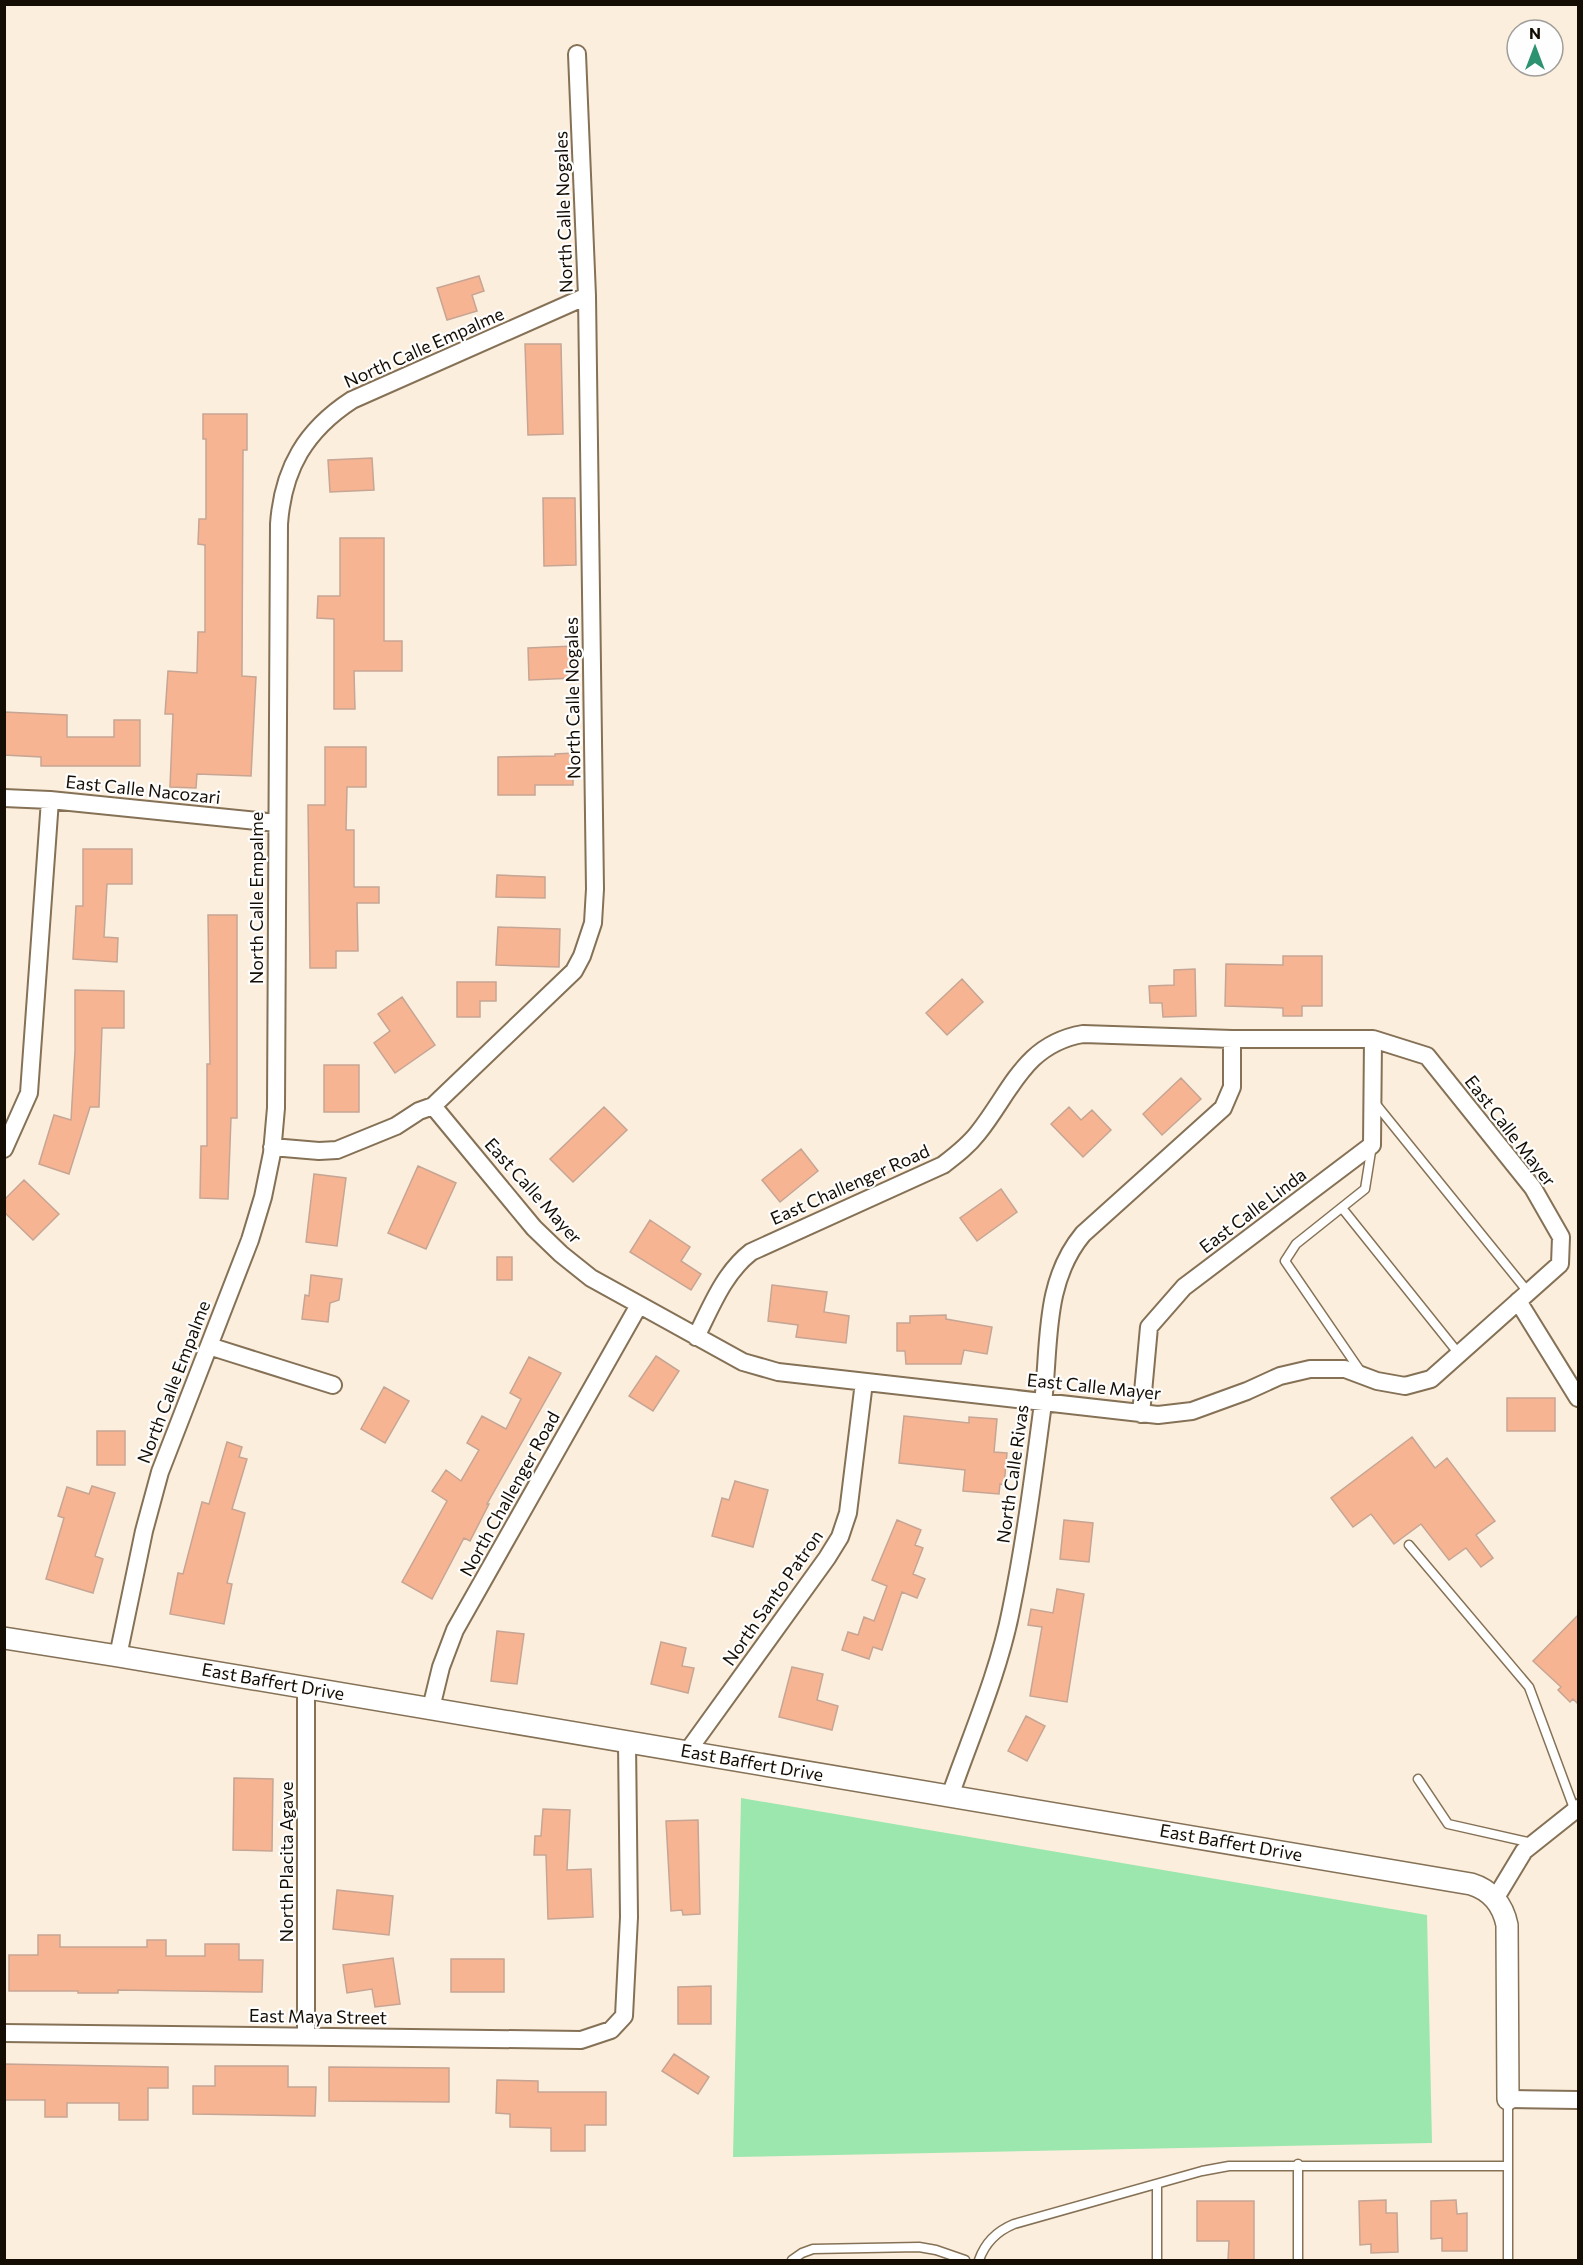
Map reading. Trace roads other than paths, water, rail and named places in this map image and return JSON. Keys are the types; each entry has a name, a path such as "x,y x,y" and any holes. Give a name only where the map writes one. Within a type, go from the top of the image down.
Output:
{"street":[{"name":"North Calle Nogales","path":"272,1147 319,1151 337,1150 396,1126 419,1111 433,1106 574,971 582,956 593,923 595,889 587,296 577,54"},
{"name":"North Calle Empalme","path":"118,1656 144,1531 160,1472 250,1240 263,1197 272,1147 276,1107 279,524 283,491 295,459 314,432 332,414 352,400 587,296"},
{"name":"East Calle Nacozari","path":"4,798 50,800 277,823"},
{"path":"4,1149 28,1092 50,800"},
{"name":"East Challenger Road","path":"696,1337 727,1278 744,1258 759,1247 943,1165 968,1144 1023,1068 1045,1047 1064,1038 1083,1034 1232,1039 1373,1039"},
{"name":"North Calle Rivas","path":"950,1796 996,1665 1011,1612 1043,1402 1054,1289 1068,1254 1088,1230 1223,1108 1232,1087 1232,1039"},
{"name":"East Calle Mayer","path":"433,1106 534,1228 561,1254 591,1278 726,1354 760,1368 864,1382 1141,1414 1175,1414 1192,1411 1280,1376 1310,1369 1345,1369 1377,1381 1405,1386 1431,1379 1560,1264 1561,1237 1533,1188 1427,1056 1373,1039"},
{"path":"1372,1145 1373,1039"},
{"name":"East Calle Linda","path":"1141,1414 1149,1327 1184,1287 1372,1145"},
{"path":"1523,1297 1578,1398"},
{"name":"North Challenger Road","path":"431,1708 441,1667 455,1630 639,1305"},
{"path":"208,1346 333,1385"},
{"name":"North Santo Patron","path":"687,1752 840,1537 848,1513 864,1382"},
{"name":"East Baffert Drive","path":"4,1638 1471,1884 1482,1888 1495,1899"},
{"name":"North Placita Agave","path":"306,1687 306,2037"},
{"name":"East Maya Street","path":"4,2032 580,2040 611,2030 624,2016 629,1917 627,1742"},
{"path":"1577,1810 1524,1851 1495,1899 1502,1908 1507,1925 1508,2099 1578,2100"}],"lane":[{"path":"1373,1100 1523,1297"},
{"path":"1363,1376 1286,1261 1296,1244 1365,1189 1372,1145"},
{"path":"1342,1208 1459,1354"},
{"path":"1409,1545 1529,1687 1577,1810"},
{"path":"1418,1779 1448,1824 1534,1843"},
{"path":"1508,2099 1508,2260"},
{"path":"980,2260 988,2242 1008,2227 1228,2166 1298,2164 1508,2166"},
{"path":"1298,2164 1298,2260"},
{"path":"1157,2184 1157,2260"},
{"path":"792,2260 813,2249 919,2247 936,2250 964,2260"}]}
